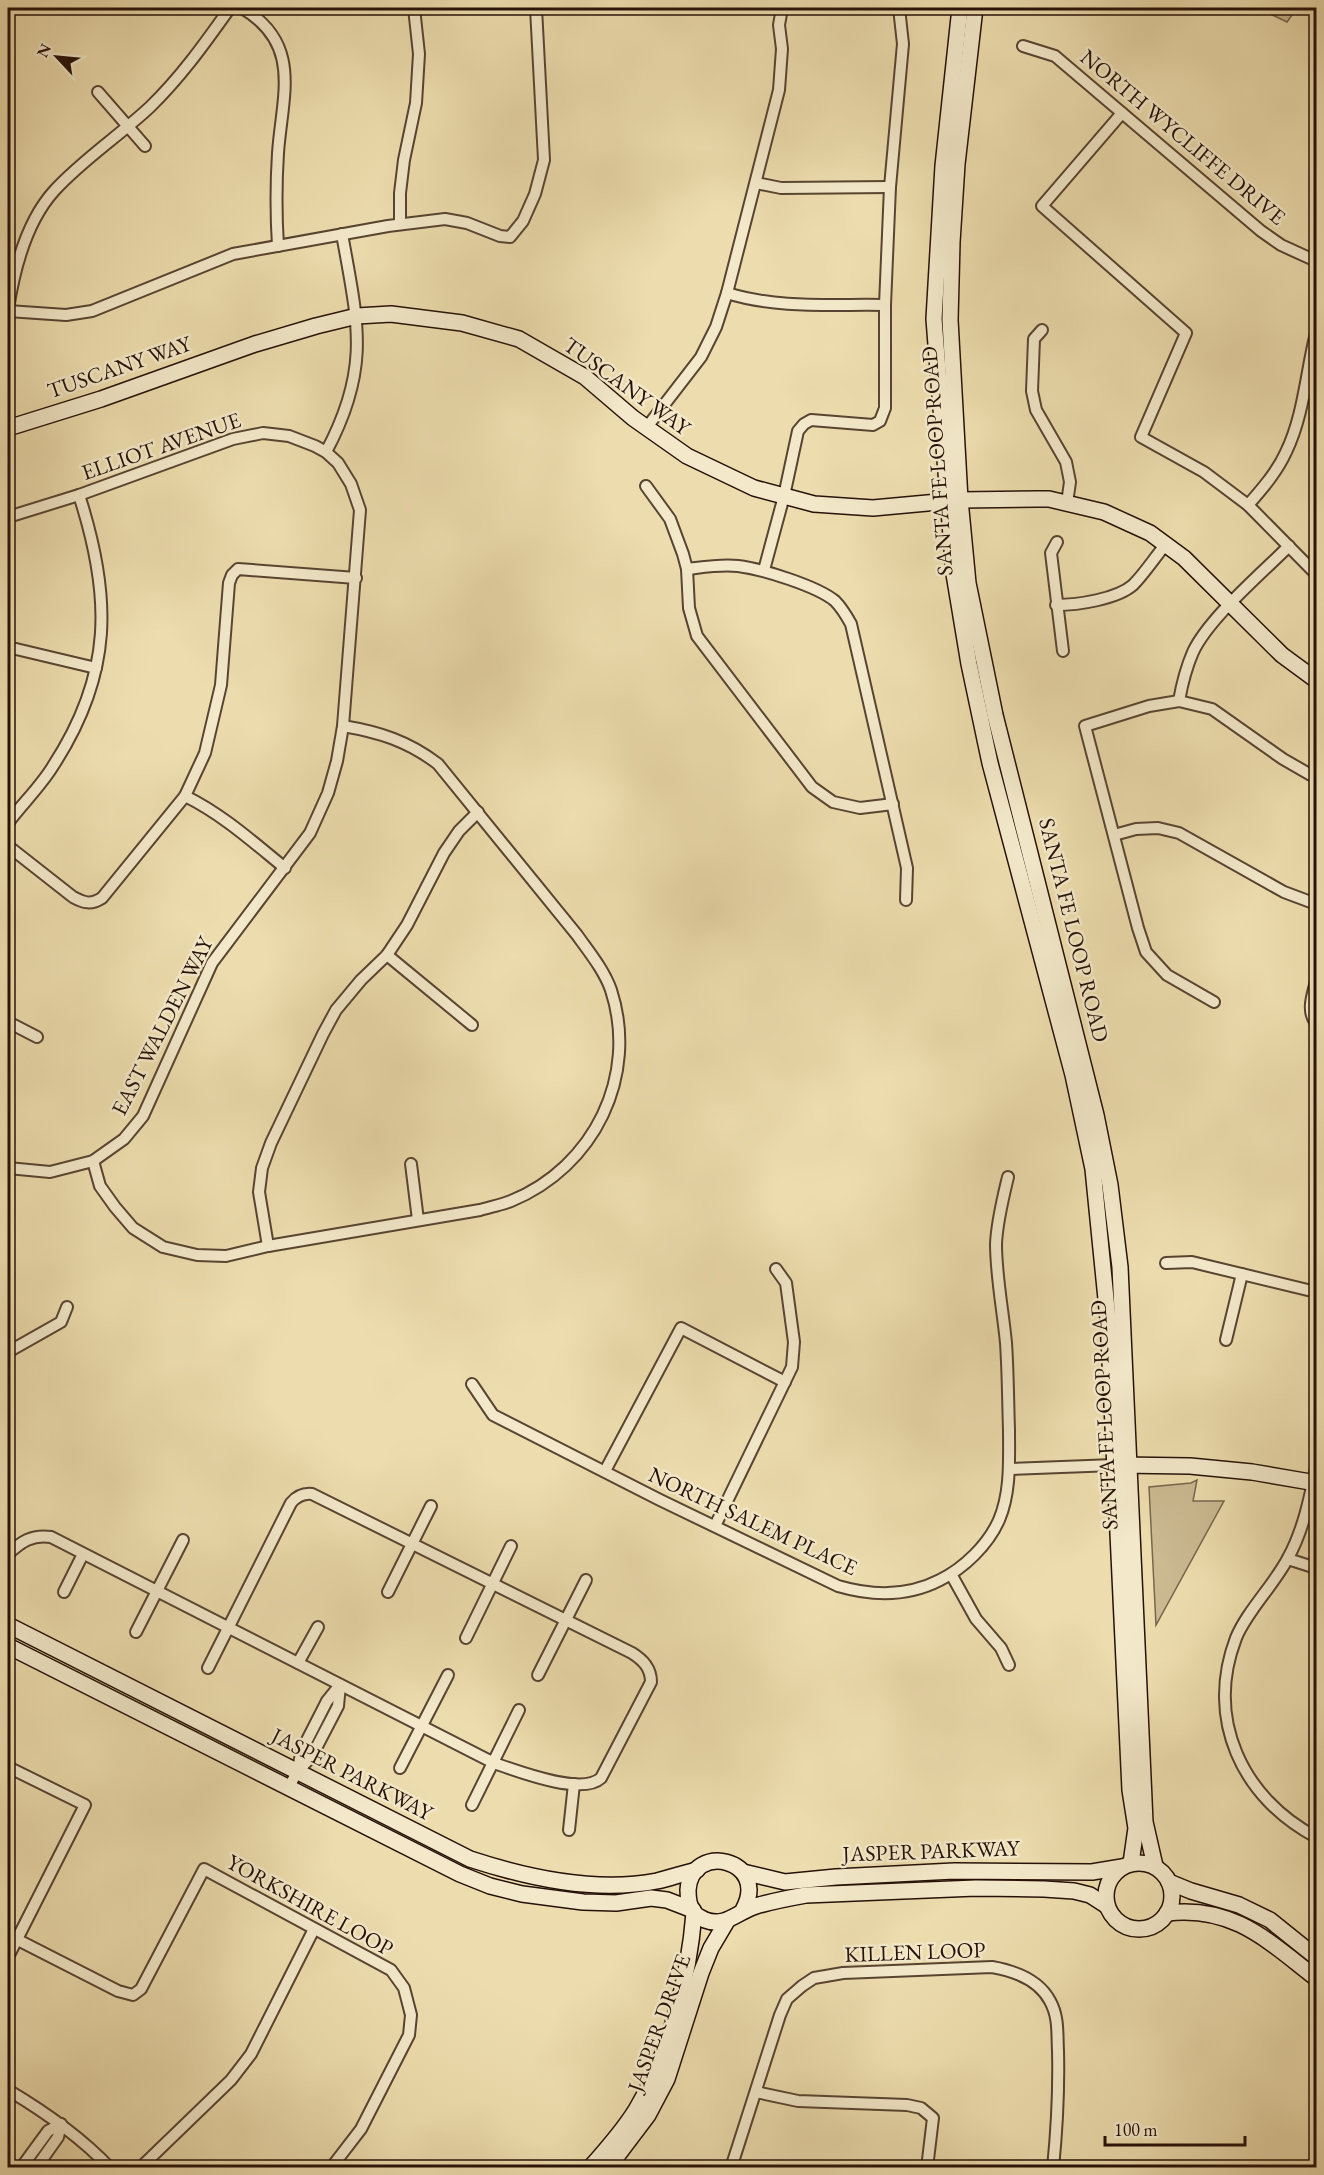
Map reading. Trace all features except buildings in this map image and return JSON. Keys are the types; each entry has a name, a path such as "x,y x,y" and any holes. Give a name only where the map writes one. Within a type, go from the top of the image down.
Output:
{"main road":[{"name":"SANTA FE LOOP ROAD","path":"954,501 934,319 943,166 960,8"},
{"name":"SANTA FE LOOP ROAD","path":"975,8 957,164 952,242 950,320 954,574 983,730 1073,1075 1093,1169 1122,1465 1144,1822 1155,1866"},
{"name":"TUSCANY WAY","path":"8,428 101,399 255,344 357,316 391,314 462,323 519,339 585,377 687,456 754,488 814,504 873,508 954,501 1049,499 1104,512 1150,533 1184,558 1282,655 1317,680"},
{"name":"SANTA FE LOOP ROAD","path":"1122,1465 1130,1790 1136,1827 1127,1865"},
{"path":"1122,1465 1190,1466 1316,1478"},
{"name":"JASPER PARKWAY","path":"8,1625 470,1859 501,1869 579,1883 615,1885 656,1881 697,1869"},
{"name":"JASPER PARKWAY","path":"8,1646 288,1789 460,1874 490,1886 522,1894 583,1902 616,1903 651,1898 667,1900 694,1912"},
{"path":"721,1860 737,1866 743,1872 750,1891 743,1910 727,1921 709,1921 694,1912 688,1894 689,1885 697,1869 712,1861 721,1860"},
{"path":"1139,1862 1155,1866 1164,1873 1172,1892 1172,1903 1167,1913 1151,1927 1130,1928 1120,1923 1112,1916 1107,1906 1108,1884 1114,1874 1127,1865 1139,1862"},
{"name":"JASPER PARKWAY","path":"743,1872 785,1882 954,1870 1092,1872 1127,1865"},
{"path":"1169,1882 1239,1905 1270,1920 1317,1957"},
{"name":"JASPER PARKWAY","path":"743,1910 781,1899 806,1895 976,1888 1074,1891 1090,1895 1107,1906"},
{"path":"1167,1913 1183,1911 1216,1914 1254,1930 1317,1978"},
{"name":"JASPER DRIVE","path":"590,2168 615,2142 635,2111 653,2075 665,2045 686,1976 694,1912"},
{"name":"JASPER DRIVE","path":"608,2168 648,2115 668,2079 701,1973 711,1948 727,1921"}],"street":[{"path":"230,8 179,77 128,126 53,192 36,218 22,250 8,310 66,315 92,311 233,254 400,224 445,219 467,223 500,236 510,237 523,221 535,194 544,160 536,8"},
{"path":"242,8 254,14 274,38 286,67 286,96 278,150 275,197 278,246"},
{"path":"400,224 400,193 404,160 416,103 419,54 414,8"},
{"path":"647,427 701,357 716,327 727,293 779,90 782,49 779,25 782,8"},
{"path":"764,570 784,496 798,431 811,420 873,425 880,421 885,408 885,305 890,187 903,44 899,8"},
{"name":"NORTH WYCLIFFE DRIVE","path":"1023,46 1055,56 1261,231 1281,245 1317,261"},
{"path":"98,92 145,146"},
{"path":"1122,113 1042,206 1186,333 1141,437 1204,472 1248,505 1317,574"},
{"path":"756,183 781,188 890,187"},
{"path":"326,452 348,406 355,380 358,351 357,316 342,234"},
{"path":"727,293 752,301 782,305 885,305"},
{"path":"1042,330 1034,339 1032,391 1036,410 1066,462 1070,482 1067,503"},
{"path":"1248,505 1268,482 1286,452 1296,425 1317,333"},
{"path":"8,423 8,428"},
{"name":"ELLIOT AVENUE","path":"8,517 79,495 233,439 263,433 289,436 326,452"},
{"name":"EAST WALDEN WAY","path":"8,1168 50,1172 93,1161 124,1139 143,1116 212,963 310,832 327,793 337,761 343,726 360,510 351,484 338,464 326,452"},
{"path":"646,486 670,519 687,569 689,608 697,636 812,787 833,802 860,808 893,804"},
{"path":"8,823 52,768 73,733 87,701 96,668 101,633 98,566 79,495"},
{"path":"1057,542 1051,553 1063,651"},
{"path":"1056,605 1073,605 1119,594 1132,585 1166,544"},
{"path":"1179,701 1185,673 1194,650 1207,629 1289,546"},
{"path":"687,569 736,566 764,570 822,594 834,601 845,612 851,624 907,868 906,900"},
{"path":"8,846 73,897 84,903 95,903 102,898 185,796 205,753 221,685 229,583 232,575 238,569 356,578"},
{"path":"8,648 96,668"},
{"path":"1214,1002 1167,975 1146,952 1085,726 1149,706 1179,701 1212,708 1283,759 1317,778"},
{"path":"93,1161 100,1186 133,1228 163,1247 197,1255 226,1257 268,1246 480,1210 511,1201 546,1182 573,1159 596,1129 612,1094 620,1063 618,1023 611,989 598,965 438,764 425,754 393,737 343,726"},
{"path":"185,796 225,820 285,868"},
{"path":"268,1246 259,1192 262,1168 271,1143 336,1010 361,980 387,955 412,917 444,853 459,831 478,812"},
{"path":"1114,836 1136,829 1158,828 1179,833 1284,892 1317,904"},
{"path":"387,955 472,1025"},
{"path":"1315,1021 1311,1006 1317,981"},
{"path":"8,1022 37,1037"},
{"path":"411,1164 418,1220"},
{"name":"NORTH SALEM PLACE","path":"472,1384 493,1415 660,1500 838,1586 861,1593 911,1591 951,1574 978,1550 989,1538 999,1519 1006,1495 1010,1469 1006,1347 996,1244 1008,1177"},
{"path":"1166,1263 1192,1262 1317,1292"},
{"path":"716,1526 792,1367 794,1342 786,1283 776,1269"},
{"path":"1226,1340 1242,1274"},
{"path":"9,1347 61,1322 67,1307"},
{"path":"605,1471 681,1328 785,1382"},
{"path":"1010,1469 1122,1465"},
{"path":"1316,1478 1302,1527 1288,1559 1237,1636 1227,1667 1225,1706 1232,1743 1244,1771 1263,1797 1284,1817 1317,1837"},
{"path":"8,1554 23,1541 40,1536 51,1537 229,1627 494,1763 536,1776 574,1784 592,1784 601,1778 651,1682 651,1675 646,1665 632,1653 312,1494 296,1497 291,1503 229,1627 208,1668"},
{"path":"388,1592 431,1506"},
{"path":"136,1632 183,1540"},
{"path":"466,1638 512,1546"},
{"path":"64,1592 83,1554"},
{"path":"1288,1559 1317,1568"},
{"path":"951,1574 976,1619 1001,1648 1009,1665"},
{"path":"538,1675 586,1580"},
{"path":"298,1663 318,1627"},
{"path":"400,1768 448,1675"},
{"path":"288,1789 297,1772 302,1750 327,1701 340,1685"},
{"path":"472,1805 519,1710"},
{"path":"8,1767 85,1805 8,1957"},
{"path":"569,1830 574,1784"},
{"name":"YORKSHIRE LOOP","path":"16,1940 118,1991 133,1995 141,1989 204,1869 391,1970 404,1988 411,2015 409,2035 361,2129 331,2168"},
{"path":"140,2168 231,2080 251,2054 314,1929"},
{"name":"KILLEN LOOP","path":"731,2168 780,2015 788,1999 802,1986 814,1978 843,1973 993,1967 1024,1976 1050,2000 1057,2018 1058,2101 1053,2168"},
{"path":"8,2090 61,2124 93,2150 110,2168"},
{"path":"756,2092 798,2101 908,2104 921,2108 933,2118 927,2168"},
{"path":"21,2168 48,2131 61,2124"},
{"path":"36,2168 58,2137 61,2124"}],"shaded area":[{"path":"1258,8 1297,8 1287,22"},
{"path":"1197,1480 1193,1501 1224,1501 1156,1625 1149,1487 1191,1483"}]}
